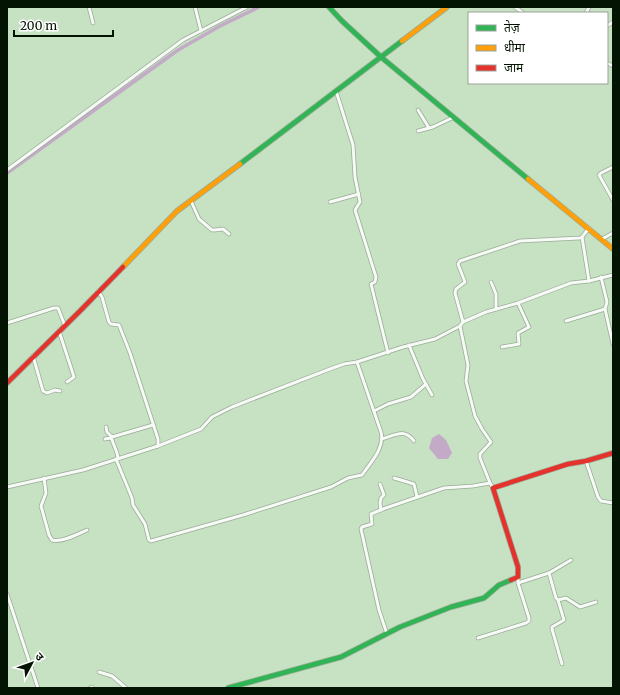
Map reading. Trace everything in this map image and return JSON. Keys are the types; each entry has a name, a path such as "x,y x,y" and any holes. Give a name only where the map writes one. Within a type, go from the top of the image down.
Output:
{"street":[{"path":"90,7 93,23"},
{"path":"195,7 201,31"},
{"path":"7,170 183,40 247,7"},
{"path":"329,7 381,57 613,249"},
{"path":"7,383 65,326 148,239 178,211 447,7"},
{"path":"336,91 353,145 355,177 360,202 355,210 376,277 375,282 372,284 388,353"},
{"path":"418,110 429,128"},
{"path":"418,131 454,117"},
{"path":"613,167 599,175 613,200"},
{"path":"330,202 359,194"},
{"path":"191,201 199,219 212,230 222,228 229,234"},
{"path":"589,228 582,237 589,281"},
{"path":"602,239 613,233"},
{"path":"463,322 455,293 456,289 465,282 458,264 460,260 520,241 582,237"},
{"path":"7,487 83,470 158,446 196,432 212,417 240,403 330,369 388,353 409,345 435,339 460,326 463,322 571,283 589,281 613,275"},
{"path":"601,277 607,302 606,309 613,344"},
{"path":"492,282 496,294 496,309"},
{"path":"98,290 102,296 110,323 112,325 118,324 130,353 152,425 158,439 158,446"},
{"path":"502,347 520,344 518,333 529,327 518,303"},
{"path":"7,323 58,308 65,326"},
{"path":"566,321 606,309"},
{"path":"460,326 468,365 466,381 475,416 491,442 480,456 493,488 518,567 518,583 529,618 529,621 526,623 478,638"},
{"path":"59,331 74,377 67,382"},
{"path":"409,345 432,395"},
{"path":"33,356 43,391 46,393 55,390 60,391"},
{"path":"105,439 111,438 112,440 117,453 117,459 132,498 133,505 145,524 149,540 151,541 243,515 331,487 348,478 362,475 380,448 382,439 381,432 357,362"},
{"path":"374,411 388,404 410,398 426,384"},
{"path":"106,427 107,432 112,437 152,425"},
{"path":"382,439 402,433 409,435 414,442"},
{"path":"493,488 568,464 586,461 613,453"},
{"path":"586,461 598,497 601,501 613,503"},
{"path":"44,478 46,493 41,506 49,535 52,540 61,540 87,530"},
{"path":"394,478 414,484 417,497"},
{"path":"386,634 379,610 361,529 362,527 371,524 370,514 444,488 490,483"},
{"path":"380,484 384,495 381,498 380,503 381,510"},
{"path":"518,583 550,573 571,560"},
{"path":"550,573 556,598 564,620 552,627 562,664"},
{"path":"228,688 341,657 400,627 451,607 484,598 499,585 518,576"},
{"path":"7,594 38,688"},
{"path":"558,600 566,598 580,608 596,602"},
{"path":"99,672 112,676 126,688"}],"shaded area":[{"path":"439,434 446,440 452,453 448,459 438,459 429,448 432,438"}],"waterway":[{"path":"7,173 178,50 220,26 259,7"}],"traffic: fast":[{"path":"329,7 381,57 528,179"},
{"path":"240,164 402,41"},
{"path":"228,688 341,657 400,627 451,607 484,598 499,585 511,580"}],"traffic: slow":[{"path":"402,41 447,7"},
{"path":"123,267 177,211 240,164"},
{"path":"528,179 613,249"}],"traffic: jam":[{"path":"7,383 123,267"},
{"path":"511,580 518,577 518,567 493,488 568,464 586,461 613,453"}]}
